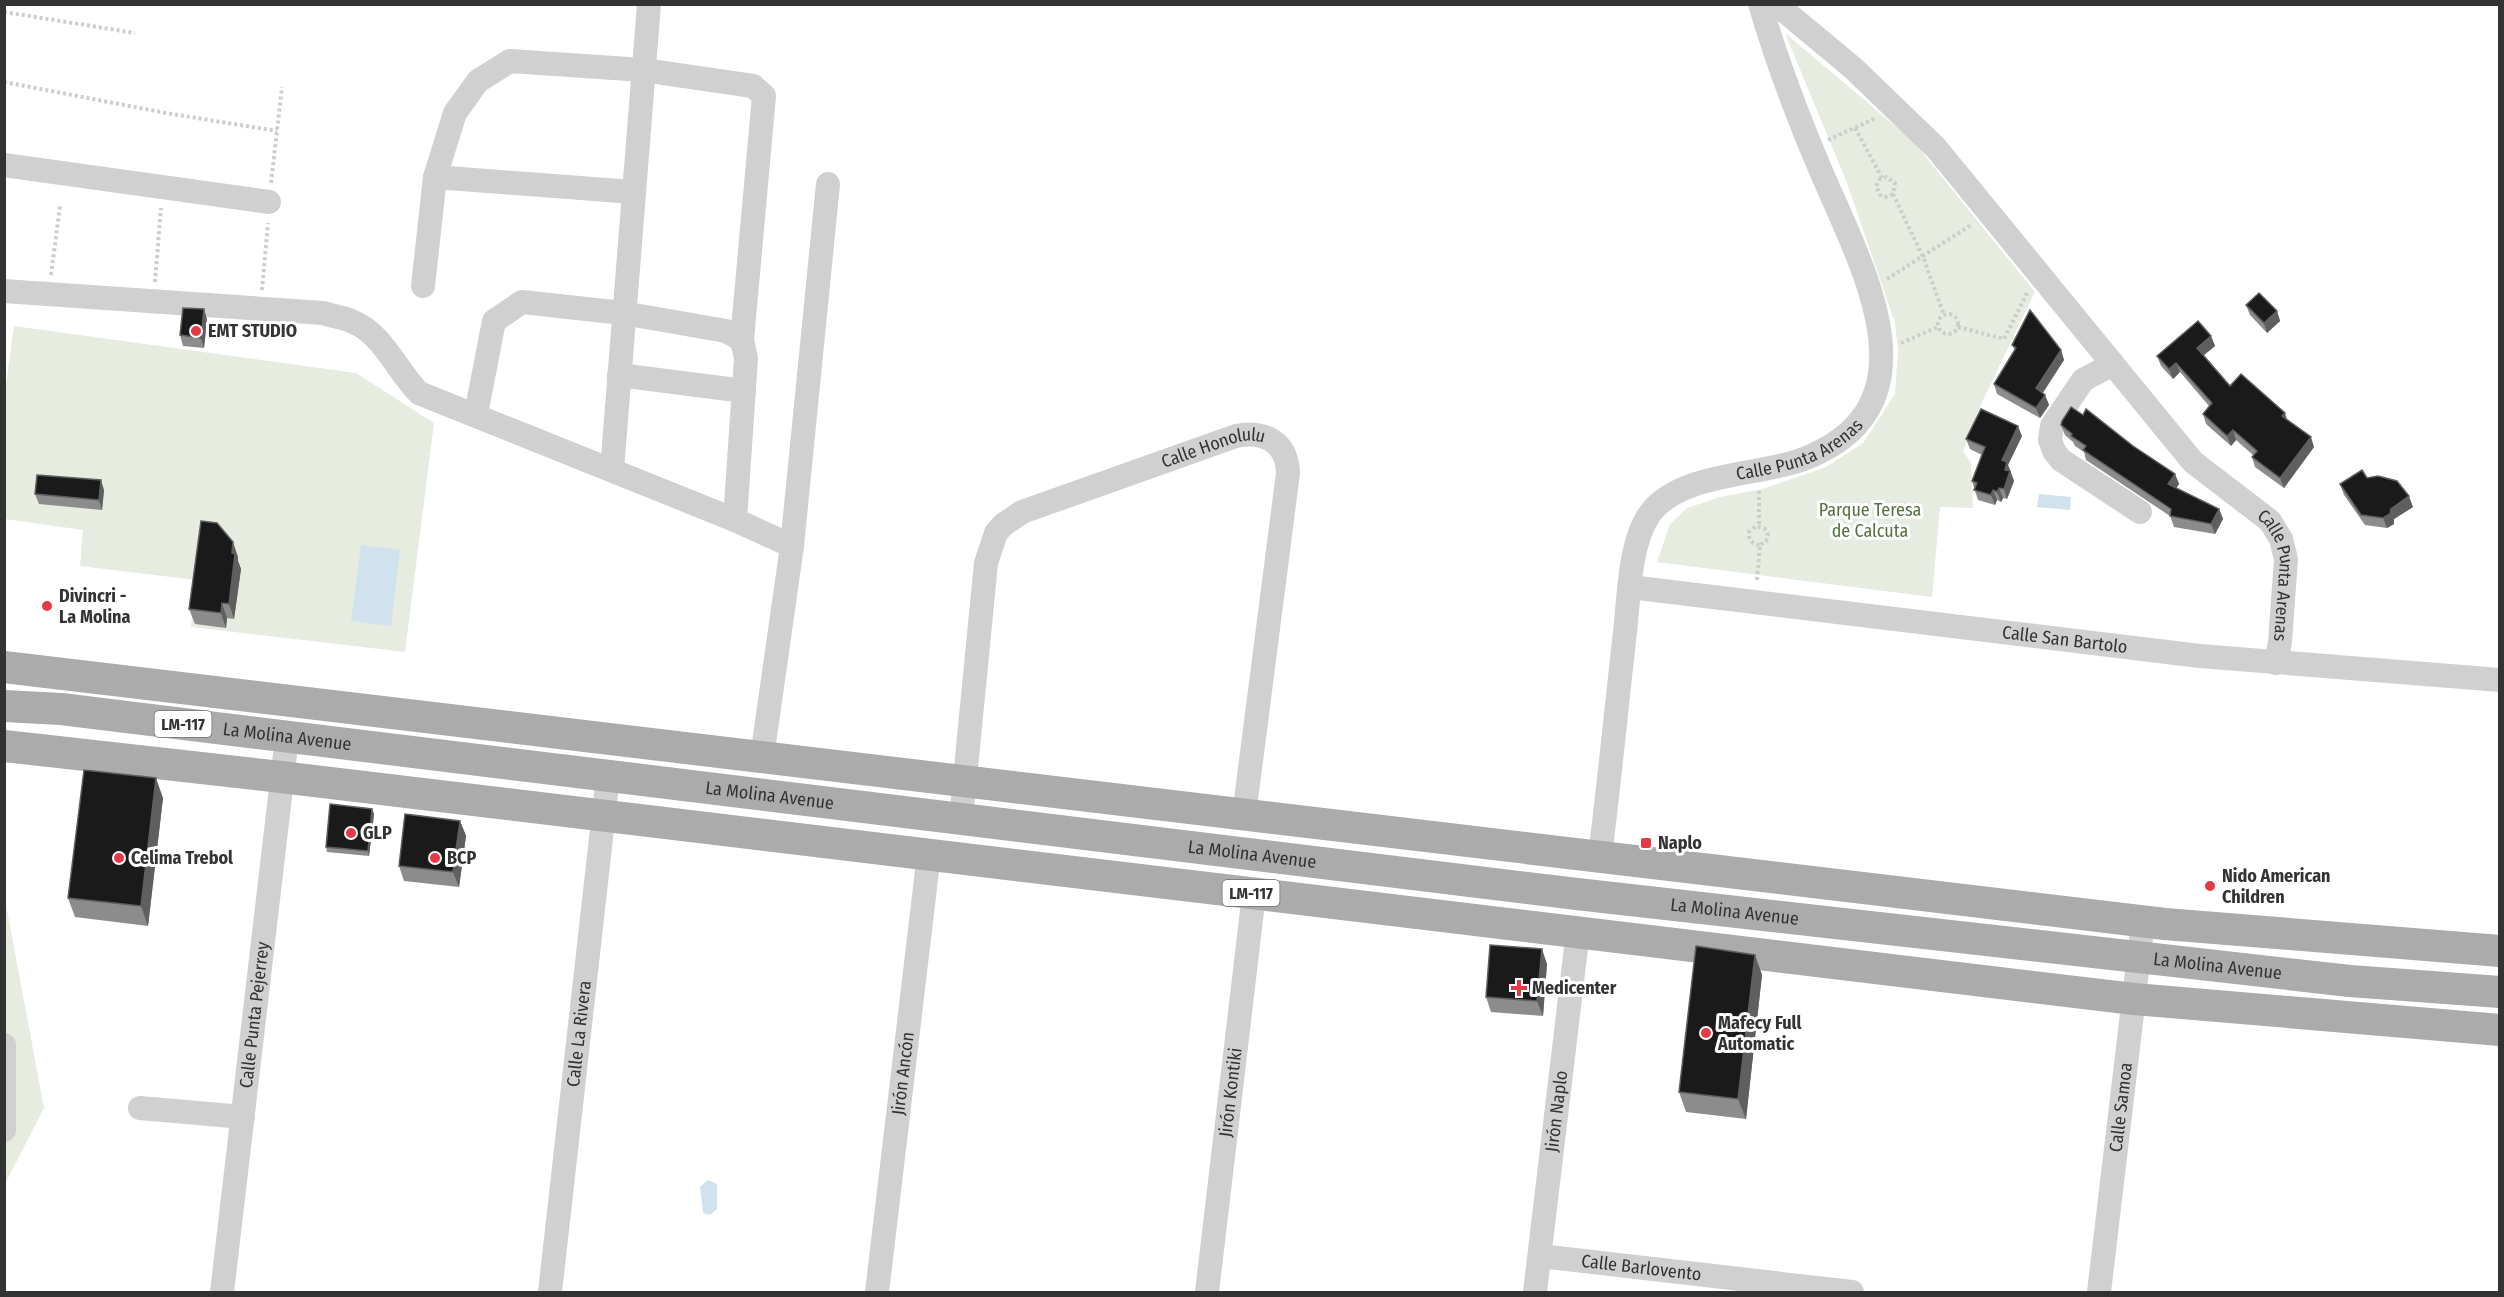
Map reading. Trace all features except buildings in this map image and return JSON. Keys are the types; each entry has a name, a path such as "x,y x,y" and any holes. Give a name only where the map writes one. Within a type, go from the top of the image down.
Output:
{"main road":[{"name":"La Molina Avenue","path":"4,667 480,722 964,782 1246,800 1600,856 2143,921 2499,951"},
{"name":"La Molina Avenue","path":"4,706 79,711 961,819 2138,958 2350,981 2499,992"},
{"path":"4,724 79,711"},
{"path":"452,757 480,722"},
{"name":"La Molina Avenue","path":"4,746 1578,931 2134,999 2499,1030"}],"street":[{"path":"612,470 649,4"},
{"name":"Calle Punta Arenas","path":"1600,856 1630,587 1638,538 1647,519 1659,503 1683,489 1796,461 1829,447 1861,421 1869,410 1879,384 1881,341 1871,294 1852,241 1818,165 1775,56 1760,4"},
{"name":"Calle Punta Arenas","path":"1776,4 1853,68 1936,148 2193,462 2270,521 2281,539 2286,559 2280,642 2276,663"},
{"path":"423,285 435,177 455,113 478,81 510,61 643,70 753,86 764,96 742,340 746,357 735,520"},
{"path":"14,166 162,189 269,202"},
{"path":"435,177 633,192"},
{"path":"762,757 792,546 828,184"},
{"path":"4,291 323,313 353,321 375,337 405,379 419,393 735,520 792,546"},
{"path":"476,414 489,336 494,321 522,302 623,313 726,331 742,340"},
{"path":"2113,364 2083,381 2052,426 2050,440 2061,460 2140,512"},
{"path":"619,375 744,391"},
{"name":"Calle Honolulu","path":"961,819 987,552 1003,525 1022,512 1076,491 1246,434 1264,435 1280,446 1288,464 1288,473 1246,800"},
{"name":"Calle San Bartolo","path":"1630,587 2276,663 2499,680"},
{"name":"Calle Punta Pejerrey","path":"222,1293 287,737"},
{"name":"Calle La Rivera","path":"550,1293 608,776"},
{"name":"Jirón Ancón","path":"878,1293 929,854"},
{"name":"Jirón Kontiki","path":"1207,1293 1254,894"},
{"name":"Calle Samoa","path":"2098,1293 2143,921"},
{"name":"Jirón Naplo","path":"1535,1293 1578,931"},
{"path":"4,1045 4,1130"},
{"path":"140,1108 243,1117"},
{"name":"Calle Barlovento","path":"1540,1256 1852,1293"}],"path":[{"path":"4,12 135,33"},
{"path":"4,82 166,113 277,131"},
{"path":"1822,130 1826,141 1884,114"},
{"path":"1855,128 1882,178"},
{"path":"1882,178 1890,178 1894,183 1893,194 1923,257 1944,315"},
{"path":"1882,178 1876,186 1877,192 1885,197 1893,194"},
{"path":"154,300 162,189"},
{"path":"48,293 60,206"},
{"path":"1880,284 1972,224"},
{"path":"1958,327 2004,339 2032,284"},
{"path":"1938,327 1939,320 1944,315"},
{"path":"1944,315 1954,317 1958,327"},
{"path":"1938,327 1947,334 1955,332 1958,327"},
{"path":"1894,346 1938,327"},
{"path":"1748,489 1759,487 1759,526"},
{"path":"1759,526 1765,529 1768,535 1766,541 1760,545 1750,541 1749,535 1753,528 1759,526"},
{"path":"1757,580 1760,545"},
{"path":"1746,578 1768,581"}],"green space":[{"name":"Parque Teresa de Calcuta","path":"1785,33 1913,141 2035,292 1982,402 1963,451 1971,463 1973,508 1940,507 1932,597 1657,562 1670,524 1687,508 1720,497 1763,489 1826,467 1863,443 1895,394 1898,350 1895,323 1847,183"},
{"path":"14,326 356,373 434,423 405,652 191,627 196,580 80,566 83,530 5,519 4,399"},
{"path":"4,894 44,1108 5,1184 4,1184"}],"water":[{"path":"2039,494 2071,497 2070,510 2037,507"},
{"path":"361,545 400,550 391,626 351,621"},
{"path":"708,1180 717,1184 717,1209 710,1215 703,1213 700,1187"}],"place":[{"name":"EMT STUDIO","path":"196,331"},
{"name":"Divincri - La Molina","path":"47,606"},
{"name":"GLP","path":"351,833"},
{"name":"Naplo","path":"1646,843"},
{"name":"Celima Trebol","path":"119,858"},
{"name":"BCP","path":"435,858"},
{"name":"Nido American Children","path":"2210,886"},
{"name":"Medicenter","path":"1519,988"},
{"name":"Mafecy Full Automatic","path":"1706,1033"}]}
